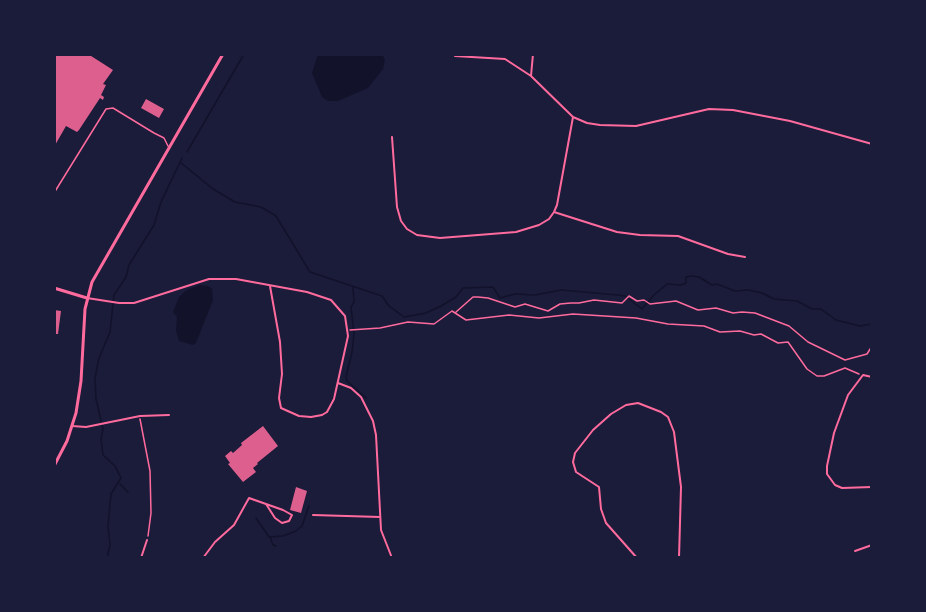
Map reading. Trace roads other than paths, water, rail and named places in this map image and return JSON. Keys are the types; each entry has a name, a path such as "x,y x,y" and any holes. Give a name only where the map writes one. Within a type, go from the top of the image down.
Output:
{"main road":[{"path":"54,466 72,426 80,388 87,297 92,282 223,54"},
{"path":"54,288 87,297"}],"street":[{"path":"504,54 505,59"},
{"path":"531,76 533,54"},
{"path":"455,56 505,59 531,76 573,117 600,125 636,126 710,109 733,110 790,121 872,144"},
{"path":"392,137 397,207 401,221 407,229 417,235 440,238 516,232 539,225 549,219 554,212 573,117"},
{"path":"554,212 617,232 639,236 678,236 728,254 745,257"},
{"path":"87,297 118,303 143,301 209,279 236,279 270,285 307,292 327,298 335,303 342,312 348,336 331,406 322,416 299,416 280,408 282,374 280,342 270,285"},
{"path":"872,377 862,376 848,395 837,423 827,466 830,480 842,488 872,487"},
{"path":"338,383 351,388 361,397 373,421 376,435 380,517 384,541 392,558"},
{"path":"637,558 606,523 601,509 599,487 576,472 573,462 575,453 593,430 611,414 626,405 638,404 662,412 668,417 674,432 681,487 679,558"},
{"path":"72,426 96,425 140,416 170,415"},
{"path":"203,558 215,542 234,525 249,498 284,510 292,515 289,520 282,523 275,518 266,504"},
{"path":"313,515 380,517"},
{"path":"141,558 147,540"},
{"path":"855,551 872,545"}],"lane":[{"path":"54,193 106,109 113,108 164,138 169,147"}],"waterway":[{"path":"187,152 244,54"},
{"path":"107,558 110,545 108,526 111,494 121,478 115,466 103,455 101,439 103,429 96,399 95,378 99,358 110,332 114,295 126,277 129,265 154,225 161,202 182,158"},
{"path":"180,162 213,189 235,202 261,207 276,216 310,272 382,296 389,306 404,317 426,313 441,306 456,297 463,288 493,287 500,298 515,294 535,295 561,290 618,295 625,296 642,309 667,284 681,285 686,283 686,277 692,276 699,277 712,285 717,284 735,291 748,290 774,299 797,301 812,309 821,309 836,320 860,326 872,324"},
{"path":"353,287 354,302 351,307 354,334 346,377 347,381 366,398"},
{"path":"120,484 128,492"},
{"path":"256,518 269,537 283,536 302,526 309,506"},
{"path":"270,537 273,545 276,546"}]}
